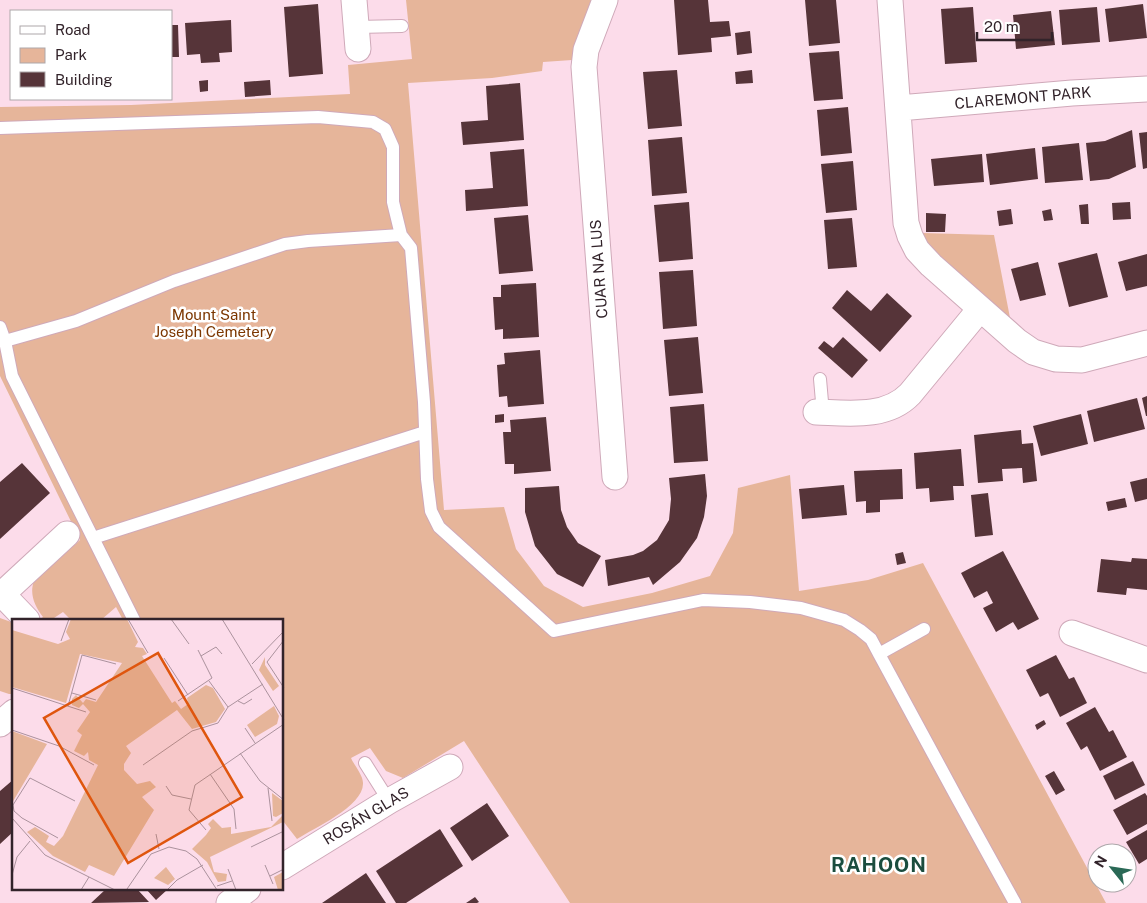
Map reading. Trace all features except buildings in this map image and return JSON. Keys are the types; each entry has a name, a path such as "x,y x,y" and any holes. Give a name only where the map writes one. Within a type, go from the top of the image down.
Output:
{"street":[{"path":"354,0 357,38"},
{"name":"CUAR NA LUS","path":"605,0 584,60 614,477"},
{"path":"890,0 906,223 917,250 980,309 1022,345 1038,354 1063,360 1082,360 1147,343"},
{"name":"CLAREMONT PARK","path":"899,108 1062,94 1147,89"},
{"path":"819,412 868,412 898,405 910,394 980,309"},
{"path":"26,619 1,595 67,534"},
{"path":"1072,633 1147,660"},
{"name":"ROSÁN GLAS","path":"284,866 389,801 450,767"},
{"path":"228,903 247,890"}],"lane":[{"path":"357,38 402,26"},
{"path":"0,128 318,117 373,122 385,129 393,147 393,202 401,235 412,248 427,479 431,511 439,527 554,631 703,600 750,602 801,608 844,620 860,630 871,639 880,654 1015,903"},
{"path":"4,341 76,321 174,281 285,244 401,235"},
{"path":"0,327 12,376 134,619"},
{"path":"819,412 820,379"},
{"path":"93,538 425,432"},
{"path":"880,654 924,629"},
{"path":"365,763 389,801"}],"green space":[{"name":"Mount Saint Joseph Cemetery","path":"406,0 591,0 574,48 572,60 543,62 542,71 492,78 408,83 444,510 504,507 516,549 544,586 583,607 652,593 710,576 733,533 738,488 790,475 799,591 868,580 923,563 1087,868 1087,893 1101,893 1106,903 570,903 464,741 403,778 386,771 370,748 351,758 363,780 361,792 356,800 337,816 297,839 284,822 284,619 122,619 116,607 102,619 70,619 63,612 52,619 40,619 43,617 34,600 32,591 34,581 80,540 0,376 0,107 131,105 350,94 348,65 412,59"},
{"path":"922,233 994,235 1011,323 929,249"},
{"path":"0,618 12,622 12,694 0,691"}],"district":[{"name":"RAHOON","path":"879,865"}]}
